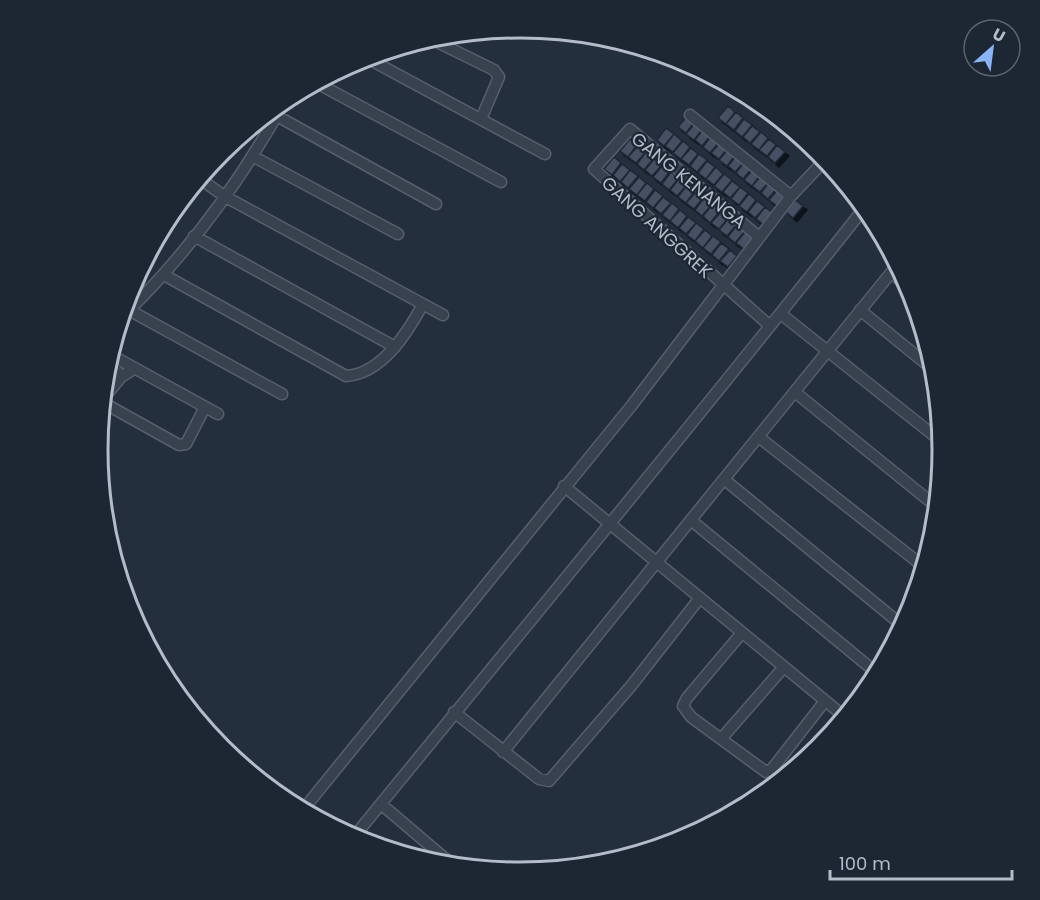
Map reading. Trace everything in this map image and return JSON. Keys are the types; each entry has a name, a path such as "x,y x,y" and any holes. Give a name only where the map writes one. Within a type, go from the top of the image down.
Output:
{"street":[{"path":"442,45 494,70 499,77 481,119"},
{"path":"377,63 545,154"},
{"path":"325,87 501,182"},
{"path":"690,115 791,196"},
{"path":"278,117 436,204"},
{"path":"134,305 164,275 254,157 276,118"},
{"name":"GANG KENANGA","path":"596,166 630,129 759,237"},
{"path":"254,157 398,234"},
{"name":"GANG ANGGREK","path":"596,166 595,171 770,326"},
{"path":"308,803 632,405 791,196 819,166"},
{"path":"206,183 224,196 443,315"},
{"path":"360,830 781,314 859,215"},
{"path":"194,236 395,347"},
{"path":"503,752 892,272"},
{"path":"164,275 346,376 353,376 374,364 395,347 405,337 423,304"},
{"path":"860,310 923,361"},
{"path":"131,311 282,394"},
{"path":"781,314 827,353 932,435"},
{"path":"118,359 218,414"},
{"path":"112,388 121,377 135,368"},
{"path":"115,369 121,377"},
{"path":"796,393 929,501"},
{"path":"110,406 179,445 186,444 205,407"},
{"path":"760,438 917,561"},
{"path":"725,480 896,620"},
{"path":"564,486 741,634 838,712"},
{"path":"692,521 870,667"},
{"path":"454,712 539,779 549,781 554,778 699,599"},
{"path":"741,634 683,706 684,710 766,772 772,769 825,701"},
{"path":"721,739 784,667"},
{"path":"381,804 441,855"}],"building":[{"path":"728,106 735,112 726,124 718,118"},
{"path":"736,112 743,118 734,130 726,124"},
{"path":"688,115 695,121 686,133 678,127"},
{"path":"744,119 752,125 742,137 735,131"},
{"path":"696,122 703,128 694,140 686,134"},
{"path":"752,126 760,132 750,143 743,137"},
{"path":"666,128 674,134 664,146 657,140"},
{"path":"704,128 712,134 702,146 695,140"},
{"path":"761,132 768,138 759,150 751,144"},
{"path":"674,134 682,141 673,152 665,146"},
{"path":"712,135 720,141 710,153 703,147"},
{"path":"630,139 637,145 628,157 620,151"},
{"path":"769,139 776,145 767,156 759,150"},
{"path":"683,141 690,147 681,159 673,153"},
{"path":"721,142 728,148 719,159 711,153"},
{"path":"777,145 785,152 775,163 768,157"},
{"path":"638,146 646,152 636,163 628,157"},
{"path":"691,148 698,154 689,165 681,159"},
{"path":"729,148 736,154 727,166 719,160"},
{"path":"646,152 654,158 644,170 637,164"},
{"path":"699,154 707,160 697,172 690,166"},
{"path":"737,155 745,161 735,172 728,166"},
{"path":"614,157 621,163 612,175 604,169"},
{"path":"654,159 662,165 652,176 645,170"},
{"path":"707,161 715,167 706,179 698,173"},
{"path":"745,161 753,167 743,179 736,173"},
{"path":"622,164 630,170 620,182 613,175"},
{"path":"663,165 670,171 661,183 653,177"},
{"path":"716,167 723,174 714,185 706,179"},
{"path":"754,168 761,174 752,186 744,180"},
{"path":"630,170 638,176 628,188 621,182"},
{"path":"671,172 679,178 669,190 662,184"},
{"path":"724,174 732,180 722,192 714,186"},
{"path":"762,175 770,181 760,192 752,186"},
{"path":"639,177 646,183 637,195 629,189"},
{"path":"679,179 687,185 677,196 670,190"},
{"path":"732,181 740,187 730,198 723,192"},
{"path":"770,181 778,187 768,199 761,193"},
{"path":"647,183 654,189 645,201 637,195"},
{"path":"687,185 695,191 686,203 678,197"},
{"path":"740,187 748,193 739,205 731,199"},
{"path":"779,188 786,194 777,206 769,200"},
{"path":"655,190 663,196 653,208 646,202"},
{"path":"696,192 703,198 694,209 686,203"},
{"path":"749,194 756,200 747,212 739,206"},
{"path":"663,197 671,203 661,214 654,208"},
{"path":"704,198 712,204 702,216 695,210"},
{"path":"795,200 803,206 793,218 786,212"},
{"path":"757,201 765,207 755,218 748,212"},
{"path":"672,203 679,209 670,221 662,215"},
{"path":"712,205 720,211 710,223 703,216"},
{"path":"765,207 773,213 764,225 756,219"},
{"path":"680,210 687,216 678,228 670,221"},
{"path":"721,212 728,218 719,229 711,223"},
{"path":"688,217 696,223 686,234 679,228"},
{"path":"729,218 737,224 727,236 719,230"},
{"path":"696,223 704,229 695,241 687,235"},
{"path":"737,225 745,231 735,243 728,237"},
{"path":"705,230 712,236 703,248 695,241"},
{"path":"746,231 753,238 744,249 736,243"},
{"path":"713,236 721,242 711,254 703,248"},
{"path":"721,243 729,249 719,261 712,255"},
{"path":"730,250 737,256 728,267 720,261"}]}
